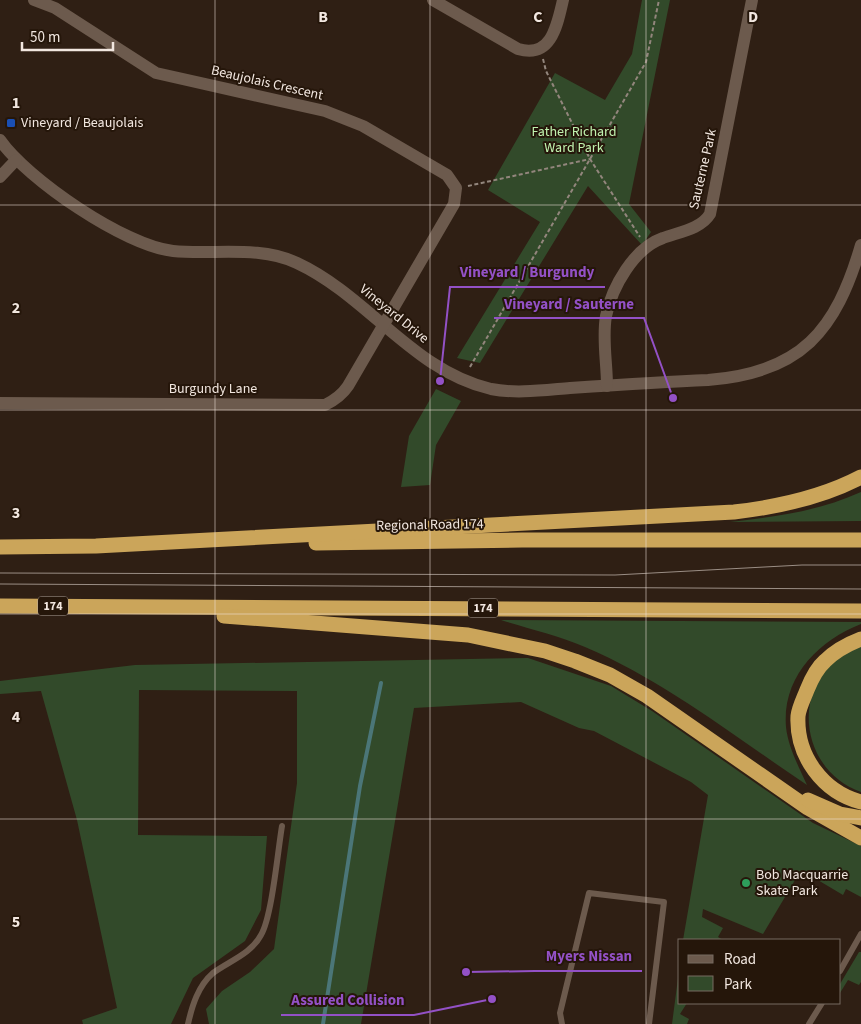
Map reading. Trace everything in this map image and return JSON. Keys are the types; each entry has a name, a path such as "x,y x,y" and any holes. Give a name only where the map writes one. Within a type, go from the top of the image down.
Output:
{"highway":[{"path":"0,547 96,546 734,512 769,508 800,500 832,491 861,477"},
{"name":"Regional Road 174","path":"0,547 522,540 861,539"},
{"name":"174","path":"0,606 861,611"},
{"path":"105,606 468,635 545,651 610,675 648,696 824,819 861,838"},
{"path":"861,639 841,648 824,661 810,680 798,715 802,748 810,765 833,789 849,799 861,802"},
{"path":"776,786 840,814 861,818"}],"street":[{"name":"Beaujolais Crescent","path":"34,0 55,8 156,73 308,106 362,126 447,175 456,188"},
{"path":"433,0 518,49 529,52 540,50 550,39 563,0"},
{"name":"Sauterne Park","path":"607,386 605,334 609,304 630,265 647,247 660,239 702,224 710,214 752,0"},
{"name":"Vineyard Drive","path":"0,140 16,160 37,178 125,236 153,247 171,251 263,253 284,258 322,276 434,365 458,378 492,389 530,390 736,378 761,371 788,358 821,331 838,308 861,246"},
{"path":"0,177 16,160"},
{"path":"383,324 454,204 456,188"},
{"name":"Burgundy Lane","path":"0,404 325,405 343,393 383,324"}],"lane":[{"path":"188,1024 194,998 212,974 242,955 262,935 269,908 282,826"},
{"path":"562,1024 560,1013 589,893 664,902 649,1024"},
{"path":"841,969 861,934"},
{"path":"810,1024 821,1004"}],"path":[{"path":"470,367 646,62 659,0"},
{"path":"540,50 546,71 590,159 647,247"},
{"path":"456,188 488,184 590,159"}],"green space":[{"name":"Father Richard Ward Park","path":"642,0 670,0 629,204 651,232 642,245 588,186 480,363 457,358 540,222 488,190 555,73 605,100 632,54"},
{"path":"436,389 461,401 436,445 430,485 401,487 409,436"},
{"path":"861,492 861,521 730,522 813,509"},
{"path":"501,620 861,622 861,624 845,631 817,651 806,663 790,692 786,709 787,734 794,757 807,785 699,711 643,676 575,643"},
{"path":"861,644 861,792 843,783 829,770 818,755 811,738 809,719 811,700 817,682 832,663"},
{"path":"528,658 611,686 652,711 813,823 861,846 861,897 846,889 843,895 801,870 763,934 703,909 702,917 723,928 718,937 721,939 683,939 708,795 691,782 594,731 579,728 521,702 414,708 361,1024 209,1024 206,1009 222,991 250,972 274,949 297,783 297,691 139,690 138,835 267,836 261,910 245,941 193,978 171,1024 83,1024 82,1020 117,1008 77,820 41,691 0,694 0,681 135,665"},
{"path":"859,952 861,952 861,982 859,985 848,980 841,991 841,982"},
{"path":"678,978 678,1004 686,1004 680,1014 689,1019 687,1024 672,1024"}],"waterway":[{"path":"323,1024 360,786 381,683"}],"tram line":[{"path":"0,573 615,575 802,565 861,565"},
{"path":"0,584 861,589"}],"place":[{"name":"Vineyard / Beaujolais","path":"11,123"},
{"name":"Vineyard / Burgundy","path":"440,381"},
{"name":"Vineyard / Sauterne","path":"673,398"},
{"name":"Bob Macquarrie Skate Park","path":"746,883"},
{"name":"Myers Nissan","path":"466,972"},
{"name":"Assured Collision","path":"492,999"}]}
